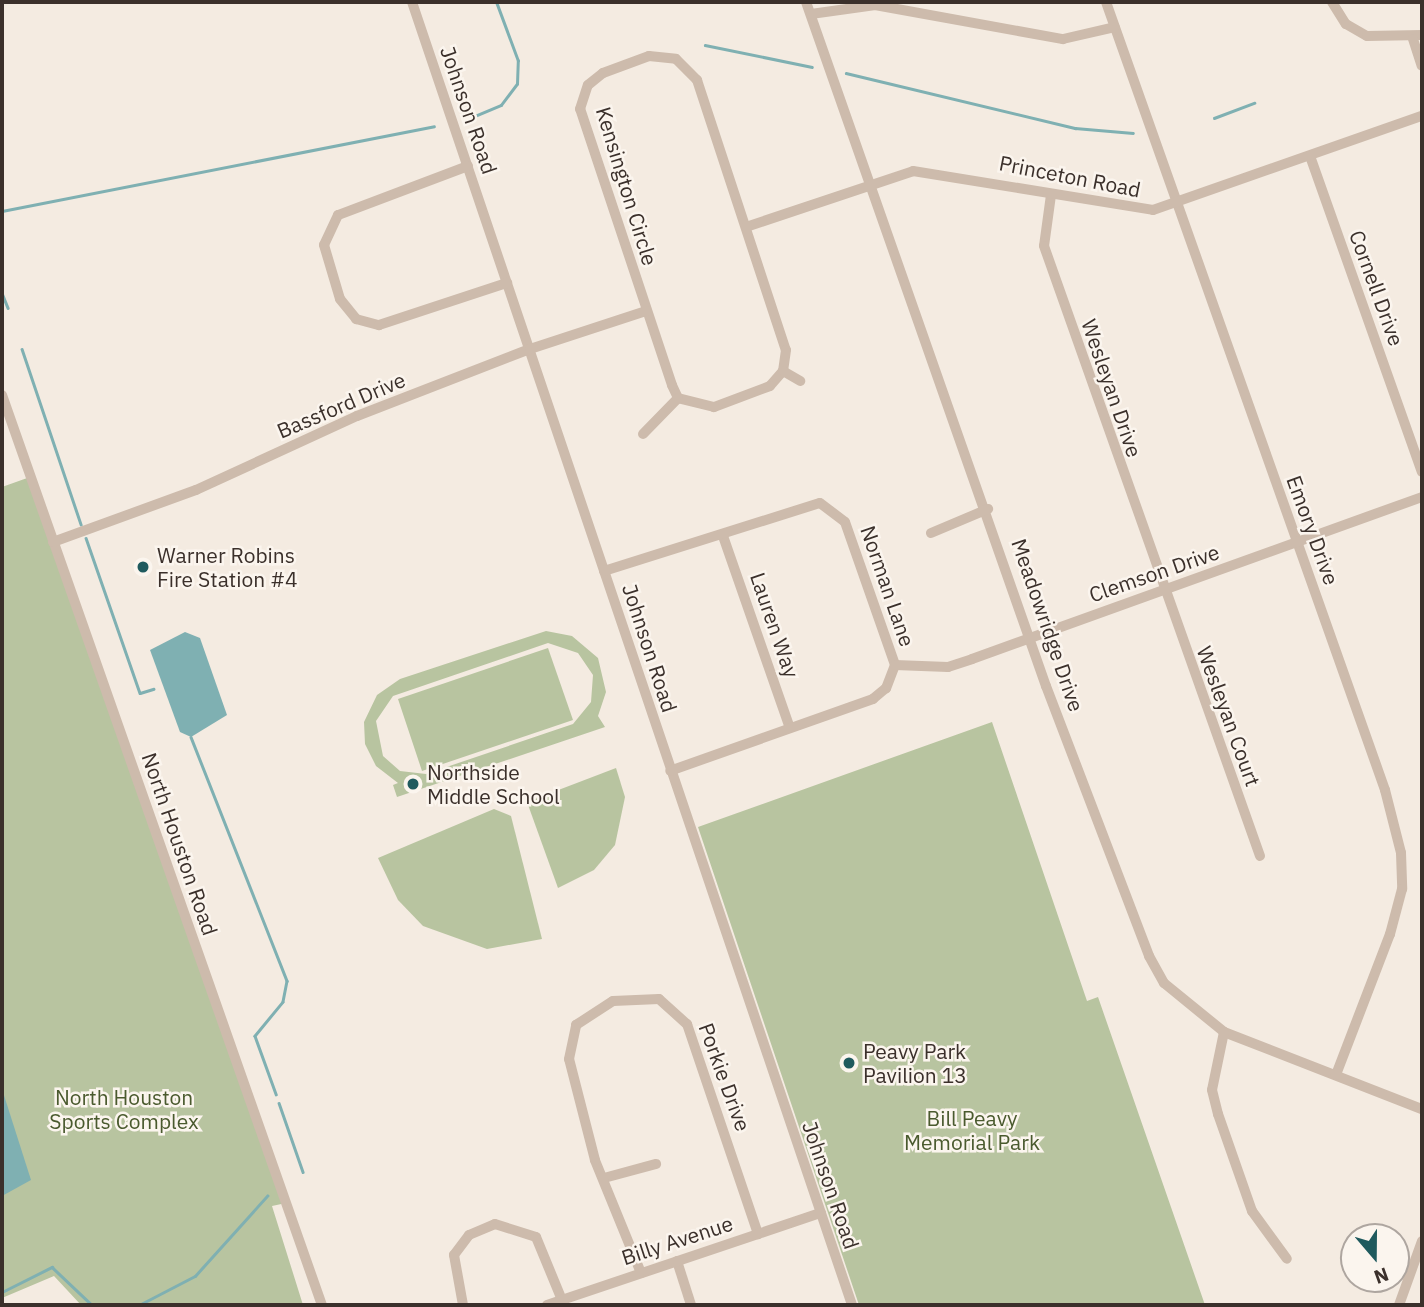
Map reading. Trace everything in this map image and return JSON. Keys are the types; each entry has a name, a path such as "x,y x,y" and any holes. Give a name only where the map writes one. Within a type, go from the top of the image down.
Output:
{"street":[{"name":"Johnson Road","path":"412,2 852,1305"},
{"name":"Meadowridge Drive","path":"806,2 873,180 1032,636 1149,956 1164,983 1224,1032 1422,1109"},
{"name":"Emory Drive","path":"1106,2 1385,790 1401,853 1402,890 1390,934 1336,1075"},
{"path":"1332,2 1346,24 1367,36 1417,37 1422,66"},
{"path":"811,14 841,5 927,7 1049,38 1115,27"},
{"name":"Kensington Circle","path":"678,397 646,311 583,125 580,109 588,85 649,56 676,59 689,68 783,336 783,371"},
{"name":"Princeton Road","path":"746,226 873,180 940,171 1124,210 1176,202 1422,116"},
{"name":"Cornell Drive","path":"1310,156 1422,472"},
{"path":"468,166 338,215 324,245 340,299 356,319 379,325 508,284"},
{"name":"Wesleyan Drive","path":"1051,195 1044,246 1162,590"},
{"name":"Bassford Drive","path":"53,542 196,490 357,416 530,349 646,311"},
{"path":"643,435 678,397 714,407 761,391 783,371 800,381"},
{"name":"North Houston Road","path":"2,395 322,1305"},
{"name":"Clemson Drive","path":"895,665 948,667 1422,497"},
{"name":"Norman Lane","path":"604,571 723,536 799,506 820,503 845,522 895,665 886,688 873,699 670,771"},
{"path":"931,533 988,509"},
{"name":"Lauren Way","path":"723,536 790,728"},
{"name":"Wesleyan Court","path":"1162,590 1260,856"},
{"name":"Porkie Drive","path":"641,1273 604,1178 572,1075 569,1042 592,1010 636,996 659,999 676,1009 695,1041 758,1234"},
{"path":"1224,1032 1215,1060 1215,1102 1252,1210 1287,1259"},
{"path":"604,1178 656,1164"},
{"name":"Billy Avenue","path":"547,1305 821,1213"},
{"path":"463,1305 454,1255 469,1234 495,1224 536,1237 562,1300"},
{"path":"1399,1305 1418,1268 1422,1241"},
{"path":"677,1261 691,1305"}],"green space":[{"name":"North Houston Sports Complex","path":"30,477 286,1203 272,1206 303,1305 81,1305 54,1276 2,1298 2,487"},
{"path":"546,631 572,636 598,658 606,692 598,716 605,727 397,797 393,785 398,783 376,766 365,744 364,722 377,695 400,679","holes":["548,643 578,653 593,675 591,702 573,724 426,774 400,771 383,756 376,721 393,696"]},
{"path":"548,648 573,720 422,771 398,699"},
{"name":"Bill Peavy Memorial Park","path":"992,722 1087,1001 1098,997 1205,1305 859,1305 698,827"},
{"path":"616,768 625,797 615,845 594,870 558,888 527,802"},
{"path":"494,809 511,816 542,939 487,949 423,926 398,900 378,858"}],"water":[{"path":"185,632 200,638 227,715 191,737 180,732 150,650"},
{"path":"2,1089 31,1180 2,1196"}],"waterway":[{"path":"475,116 501,105 517,84 518,61 496,2"},
{"path":"705,45 812,67"},
{"path":"846,73 1075,128 1133,133"},
{"path":"1214,118 1254,103"},
{"path":"2,211 434,126"},
{"path":"2,293 8,308"},
{"path":"22,349 81,524"},
{"path":"86,538 140,693 153,689"},
{"path":"191,737 287,981 283,1002 255,1036 276,1094"},
{"path":"279,1103 303,1172"},
{"path":"139,1305 195,1276 267,1196"},
{"path":"2,1292 52,1267 92,1305"}],"place":[{"name":"Warner Robins Fire Station #4","path":"143,567"},
{"name":"Northside Middle School","path":"413,784"},
{"name":"Peavy Park Pavilion 13","path":"849,1063"}]}
